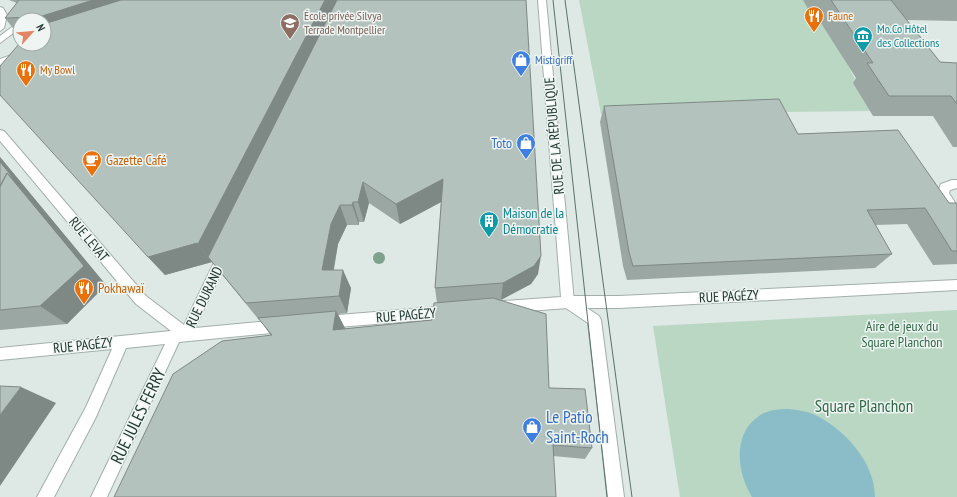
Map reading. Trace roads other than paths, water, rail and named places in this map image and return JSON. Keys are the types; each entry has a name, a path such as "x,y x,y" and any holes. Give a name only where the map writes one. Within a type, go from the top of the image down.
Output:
{"street":[{"name":"RUE DE LA RÉPUBLIQUE","path":"542,0 568,302"},
{"path":"0,10 3,15 0,28"},
{"path":"0,40 12,30"},
{"path":"0,62 29,52"},
{"name":"RUE LEVAT","path":"0,134 141,300 181,335"},
{"path":"957,184 952,184 945,187 943,193 957,215"},
{"name":"RUE DURAND","path":"181,335 230,242"},
{"name":"RUE PAGÉZY","path":"487,309 568,302 619,302 957,285"},
{"path":"568,302 594,320 616,497"},
{"name":"RUE PAGÉZY","path":"316,323 464,311"},
{"name":"RUE PAGÉZY","path":"0,354 292,325"},
{"name":"RUE JULES FERRY","path":"99,497 181,335"},
{"path":"45,497 91,412 122,341"}],"water":[{"path":"789,409 813,414 825,420 846,437 864,459 870,471 874,484 875,497 752,497 743,477 741,466 741,443 744,433 750,424 762,414 773,410"}],"tram line":[{"path":"553,0 607,497"},
{"path":"565,0 632,497"}],"place":[{"name":"Faune","path":"814,33"},
{"name":"École privée Silvya Terrade Montpellier","path":"290,40"},
{"name":"Mo.Co Hôtel des Collections","path":"863,53"},
{"name":"Mistigriff","path":"521,77"},
{"name":"My Bowl","path":"26,87"},
{"name":"Toto","path":"526,160"},
{"name":"Gazette Café","path":"92,177"},
{"name":"Maison de la Démocratie","path":"489,238"},
{"name":"Pokhawaï","path":"84,305"},
{"name":"Le Patio Saint-Roch","path":"532,444"}],"park label":[{"name":"Aire de jeux du Square Planchon","path":"902,334"},
{"name":"Square Planchon","path":"864,406"}]}
